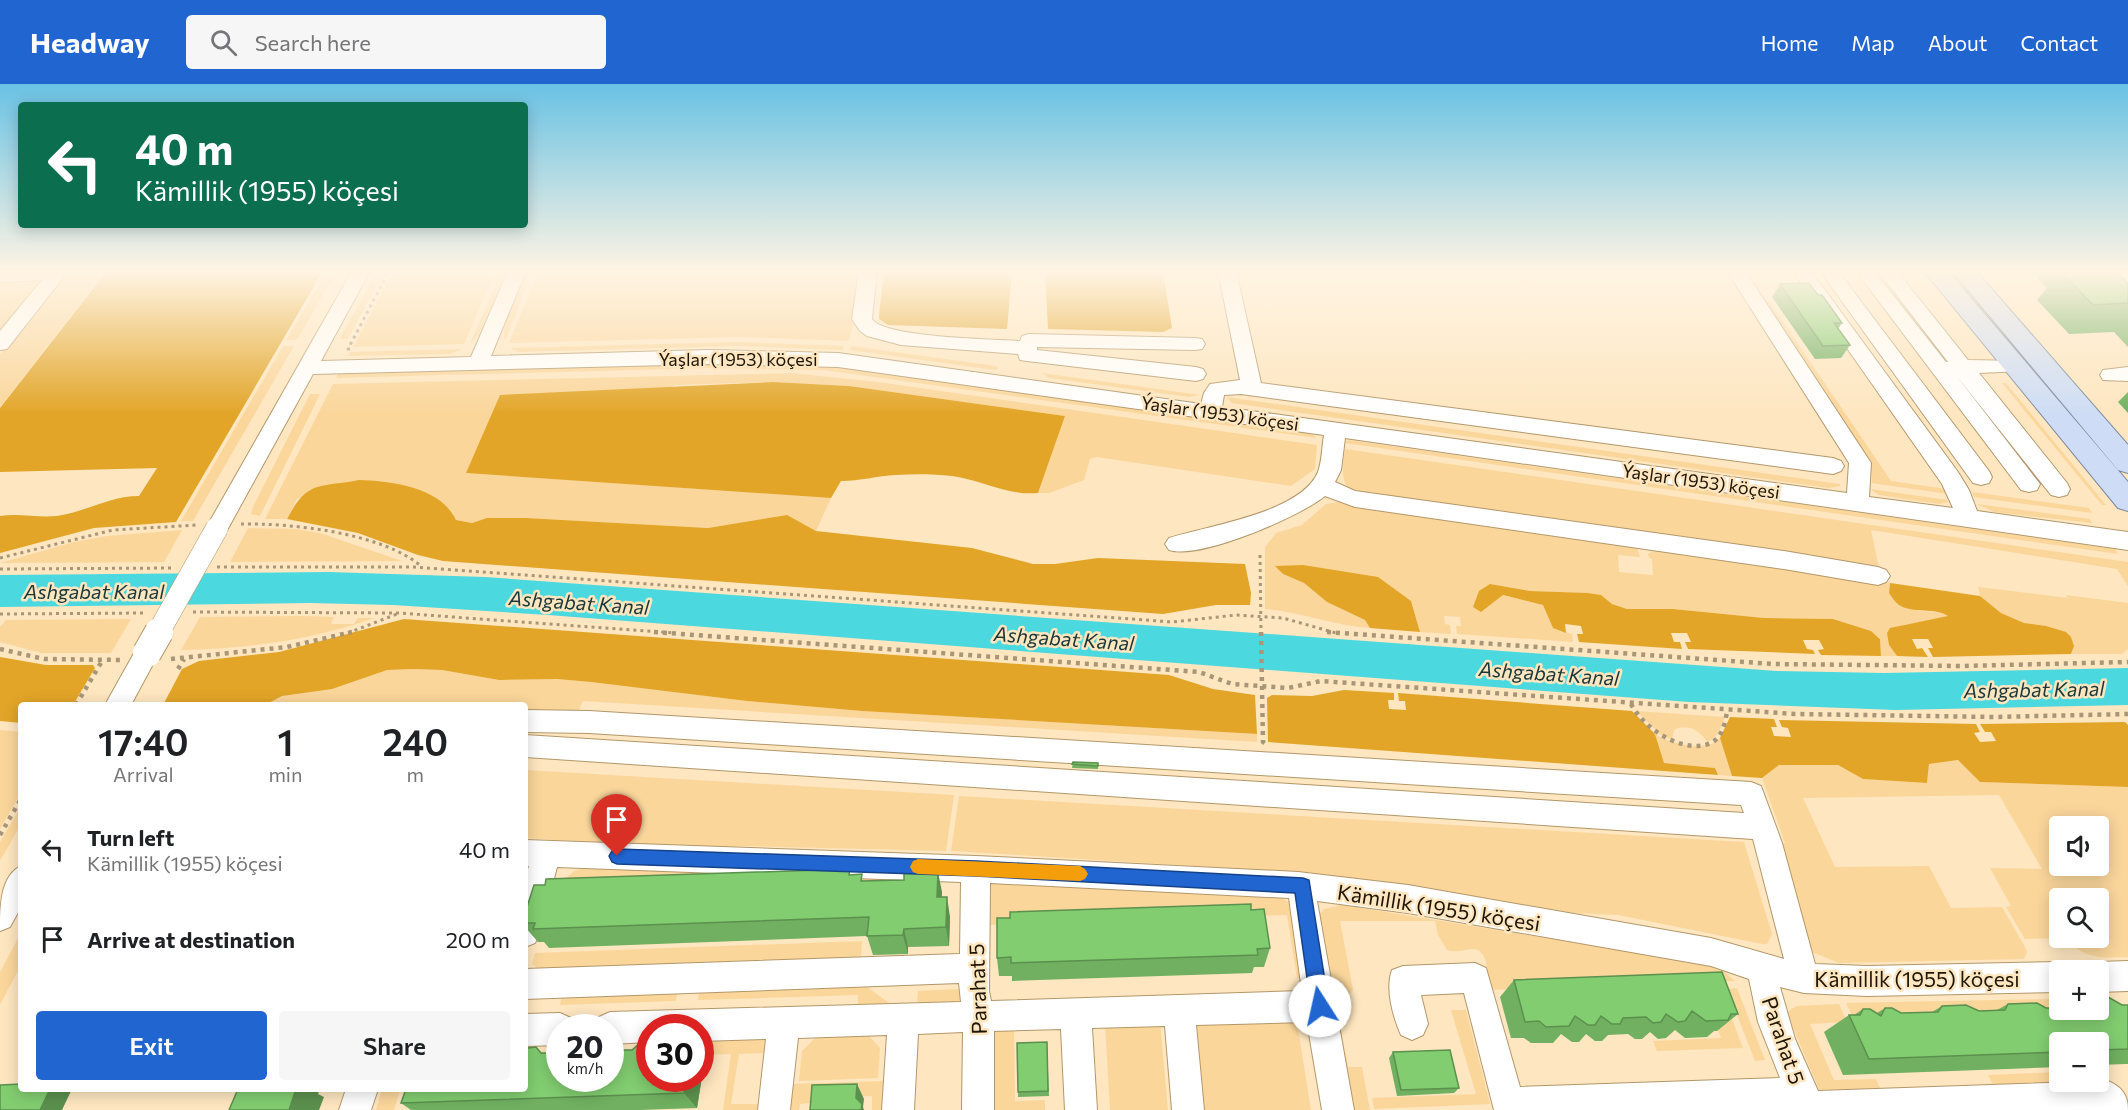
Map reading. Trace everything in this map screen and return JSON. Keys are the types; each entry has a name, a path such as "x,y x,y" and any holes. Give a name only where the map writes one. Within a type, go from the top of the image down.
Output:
{"main road":[{"path":"1976,319 2128,501"},
{"path":"2005,319 2128,463"}],"street":[{"path":"0,344 20,319"},
{"path":"120,702 334,319"},
{"path":"478,363 497,319"},
{"path":"862,319 874,332 901,339 1028,347 1195,344"},
{"path":"1237,319 1252,388"},
{"path":"1767,319 1860,464 1858,503"},
{"path":"1836,319 1958,490 1968,518"},
{"path":"1865,319 1982,477"},
{"path":"1902,319 2029,484"},
{"path":"1925,319 2059,489 1982,477 1950,478"},
{"path":"1028,347 1196,374"},
{"name":"Ýaşlar (1953) köçesi","path":"307,368 755,357 838,360 2128,541"},
{"path":"1872,369 2016,366"},
{"path":"1210,412 1217,389 1230,386 1833,465"},
{"path":"1177,544 1198,541 1245,528 1310,498 1323,485 1329,474 1335,429"},
{"path":"1323,485 1340,495 1355,499 1784,560 1878,576"},
{"path":"528,721 589,722 1751,794 1763,827 1804,978"},
{"path":"528,746 1763,827"},
{"path":"528,909 535,854"},
{"name":"Kämillik (1955) köçesi","path":"535,854 976,869 1303,886 1408,899 1711,952 1763,969 1804,978 1868,981 2049,977"},
{"name":"Parahat 5","path":"976,869 974,991 979,1016 978,1110"},
{"path":"0,917 18,884"},
{"path":"1303,886 1304,906 1338,1110"},
{"path":"528,984 975,968"},
{"name":"Parahat 5","path":"1763,969 1767,1001 1773,1020 1807,1104"},
{"path":"2109,977 2128,976"},
{"path":"1413,1024 1403,981 1476,978 1509,1107 1807,1104 2108,1097 2116,1110"},
{"path":"624,1028 1320,1006"},
{"path":"1179,1010 1188,1110"},
{"path":"1076,1013 1081,1110"},
{"path":"898,1110 903,1019"},
{"path":"774,1110 784,1022"},
{"path":"528,1030 546,1029"},
{"path":"355,1110 361,1092"}],"path":[{"path":"360,349 348,349 364,319"},
{"path":"1260,555 1263,742"},
{"path":"215,567 330,565 414,567 1172,622 1236,615 1261,616 1283,618 1331,633 1773,664 1951,666 2128,662"},
{"path":"0,569 181,568"},
{"path":"191,612 398,613 1199,672 1232,684 1288,688 1321,681 1727,710 1912,717 2128,714"},
{"path":"0,614 156,613"},
{"path":"178,669 182,658 257,652 305,643 359,629 398,613"},
{"path":"0,650 44,659 102,660 78,702"},
{"path":"1631,704 1637,715 1664,739 1672,742 1706,744 1715,741 1726,721 1727,710"},
{"path":"0,835 18,804"}],"shaded area":[{"path":"0,319 11,319 0,333"},
{"path":"29,319 69,319 0,407 0,354"},
{"path":"70,319 295,319 176,522 94,528 0,553 0,516 57,516 108,501 139,496 157,468 0,472 0,408"},
{"path":"299,319 309,319 297,340 286,340"},
{"path":"351,319 359,319 348,339 340,339"},
{"path":"368,319 475,319 464,344 353,347"},
{"path":"481,319 486,319 480,333 470,344"},
{"path":"506,319 514,319 505,341 504,334"},
{"path":"519,319 855,319 849,341 738,337 509,343"},
{"path":"879,319 1008,319 1007,329 888,325"},
{"path":"1047,319 1171,319 1172,328 1163,332 1048,329"},
{"path":"1775,319 1781,319 1891,481 1946,489 1948,494 1872,483 1871,466"},
{"path":"737,342 844,346 843,350 736,346 518,352 510,348"},
{"path":"283,346 294,346 193,521 181,521"},
{"path":"851,346 996,366 998,369 849,350"},
{"path":"462,349 451,354 348,356 350,352"},
{"path":"709,364 847,368 1311,434 1317,438 823,370 708,368 336,378 338,374"},
{"path":"791,373 878,382 1317,445 1315,469 1291,486 1097,457 1090,459 1084,480 1049,493 1038,493 1065,416 849,386 773,382 675,385 467,473 831,498 816,531 786,515 708,528 526,518 487,518 472,523 456,520 451,510 359,480 297,499 287,519 265,519 333,384"},
{"path":"1042,373 1200,395 1189,397 1049,378"},
{"path":"773,382 849,386 1065,416 1038,493 1016,492 963,478 931,475 896,475 841,481 831,498 466,473 500,395"},
{"path":"2002,383 2006,383 2106,505 2102,505"},
{"path":"310,394 320,394 260,516 251,514 253,507"},
{"path":"1227,397 1840,484 1840,486 1829,488 1232,403"},
{"path":"1348,440 2115,549 2118,554 1345,443"},
{"path":"1345,449 2128,562 2128,586 2117,569 1871,530 1879,568 1350,492 1343,477"},
{"path":"359,480 400,484 414,488 439,500 456,520 472,523 487,518 526,518 708,528 787,515 816,531 972,548 1033,564 1055,564 1098,558 1245,564 1251,593 1250,605 1216,605 1163,614 443,561 418,555 358,533 287,519 294,506 308,491 324,485"},
{"path":"1870,489 1947,500 1948,502 1939,504 1879,495"},
{"path":"1972,492 2089,508 2092,513 1974,497"},
{"path":"1339,502 1631,545 1637,548 1640,557 1618,555 1619,572 1653,575 1652,559 1648,554 1657,549 1881,580 1890,583 1889,593 1919,611 1945,613 1949,617 1903,625 1889,645 1897,656 1881,656 1880,638 1871,631 1833,619 1764,618 1673,609 1627,609 1612,604 1601,595 1530,591 1491,584 1492,604 1502,595 1544,605 1553,628 1572,634 1573,642 1457,634 1456,626 1461,626 1460,617 1444,616 1445,624 1450,625 1451,634 1420,632 1411,601 1276,566 1283,574 1304,583 1327,602 1365,620 1370,628 1265,609 1265,547 1276,533 1302,525 1326,504"},
{"path":"1977,504 2090,519 2092,523 1994,512"},
{"path":"248,528 296,529 320,533 402,561 230,562"},
{"path":"182,530 164,562 0,563 74,542 107,536"},
{"path":"1303,565 1378,577 1411,601 1420,632 1370,628 1365,620 1327,602 1304,583 1283,574 1275,566"},
{"path":"1890,583 1980,596 2001,613 2024,623 2066,632 2071,637 2074,646 2071,654 1933,657 1928,648 1933,648 1928,639 1912,639 1917,649 1922,648 1928,657 1897,656 1889,645 1887,633 1890,628 1948,616 1943,613 1905,608 1899,605 1889,593"},
{"path":"1490,584 1530,591 1601,595 1612,604 1627,609 1673,609 1764,618 1833,619 1871,631 1880,639 1881,656 1821,655 1818,650 1824,649 1819,640 1803,640 1807,649 1813,650 1815,654 1688,649 1685,642 1691,642 1687,633 1671,633 1674,642 1680,642 1682,649 1579,642 1577,634 1583,634 1581,626 1565,624 1566,633 1553,628 1543,605 1503,595 1481,612 1473,607 1479,591"},
{"path":"1978,587 2128,603 2128,649 2122,654 2071,654 2073,646 2071,637 2046,626 2024,623 2001,613 1980,596"},
{"path":"200,617 334,617 331,624 354,624 358,618 374,618 351,626 279,642 230,648 181,650"},
{"path":"131,619 111,653 41,653 0,642 0,627 6,620"},
{"path":"404,619 1169,675 1213,689 1255,695 1257,734 862,711 747,701 591,682 557,679 499,680 442,670 413,669 387,670 332,689 282,696 271,702 165,702 182,669 199,661 279,652"},
{"path":"0,657 46,665 93,665 95,668 75,702 18,702 18,723 0,721"},
{"path":"387,670 442,670 499,680 557,679 747,701 862,711 1257,734 1257,742 583,701 576,716 528,713 528,702 271,702 282,696"},
{"path":"1344,690 1394,693 1394,700 1388,700 1389,709 1406,710 1405,701 1399,701 1398,693 1632,711 1655,734 1664,763 1715,768 1718,775 1268,742 1267,698 1272,695 1312,696"},
{"path":"1636,711 1725,717 1719,732 1707,742 1697,731 1684,727 1674,730 1672,740 1661,735"},
{"path":"1730,717 1774,719 1777,727 1771,727 1774,736 1791,737 1788,728 1782,727 1779,720 1976,724 1980,732 1974,733 1980,742 1996,741 1991,732 1985,732 1980,724 2125,722 2128,725 2128,787 1980,782 1958,760 1929,764 1927,783 1863,779 1838,765 1779,765 1762,778 1732,776 1720,738"},
{"path":"0,730 18,732 18,798 0,829"},
{"path":"1655,734 1679,744 1698,746 1714,743 1720,738 1732,776 1718,775 1715,768 1664,763"},
{"path":"1959,760 1980,782 2128,787 2128,957 2095,956 2077,948 2109,948 2109,888 2049,888 2049,938 2025,939 2006,907 2011,906 1990,868 2042,869 1999,795 1803,798 1835,867 1929,866 1951,908 2002,907 2025,947 2027,952 2024,959 1839,963 1812,952 1782,844 1785,843 1762,778 1779,765 1838,765 1863,779 1927,783 1929,764"},
{"path":"528,770 954,795 946,851 745,846 684,848 528,838"},
{"path":"959,796 1744,842 1772,934 1767,944 1762,944 1618,915 1572,913 1342,877 1293,872 951,851"},
{"path":"18,811 18,829 0,861 0,842"},
{"path":"588,867 934,876 933,882 553,890 574,871"},
{"path":"1013,879 1283,898 1290,904 1302,978 1297,978 1287,915 990,925 989,995 981,898 990,882"},
{"path":"1342,905 1712,965 1720,968 1735,981 1491,990 1487,964 1482,953 1471,949 1447,950 1438,935 1435,921 1340,921 1353,990 1349,995 1335,998 1348,1067 1362,1067 1370,1110 1350,1110 1317,916 1324,909"},
{"path":"18,939 18,971 0,1005 0,972"},
{"path":"862,941 861,958 539,970 532,964 535,953"},
{"path":"863,984 892,1005 858,1010 858,995 698,1000 700,986"},
{"path":"678,987 676,1001 560,1005 563,991"},
{"path":"1737,988 1765,1060 1755,1061 1727,989"},
{"path":"960,989 960,1006 917,1008 918,991"},
{"path":"1721,990 1743,1048 1657,1051 1653,1041 1721,1038 1703,991"},
{"path":"2049,999 2049,1015 1855,1022 1846,1003"},
{"path":"1839,1004 1847,1022 1810,1024 1834,1080 1876,1079 1882,1092 1821,1094 1788,1016 1789,1011 1796,1006"},
{"path":"1451,1010 1466,1010 1490,1104 1374,1109 1372,1098 1476,1094"},
{"path":"1296,1016 1311,1110 1204,1110 1195,1019"},
{"path":"1160,1021 1168,1110 1110,1110 1105,1023"},
{"path":"990,1031 1014,1031 1015,1101 1045,1100 1045,1110 990,1110"},
{"path":"868,1035 880,1048 878,1078 799,1081 802,1051 817,1036"},
{"path":"768,1036 766,1053 739,1054 731,1104 759,1104 758,1110 723,1110 731,1054 714,1055 714,1038"},
{"path":"2049,1072 2049,1086 1995,1088 1988,1075"},
{"path":"886,1081 885,1110 872,1110 872,1096 811,1098 810,1103 800,1104 799,1110 788,1110 791,1084"},
{"path":"381,1092 399,1092 394,1110 376,1110"}],"water":[{"name":"Ashgabat Kanal","path":"329,572 485,577 1777,671 1884,673 2128,668 2128,705 1896,710 1689,702 393,605 310,603 0,607 0,575"}],"building":[{"path":"1804,319 1839,319 1842,323 1834,323 1850,345 1823,346"},
{"path":"1073,762 1098,763 1098,766 1072,764"},
{"path":"850,869 849,875 862,874 861,881 904,880 904,873 938,872 937,897 947,897 946,927 904,929 903,935 867,936 869,917 533,929 535,923 528,923 528,904 534,885 545,885 546,879"},
{"path":"1251,904 1251,910 1264,909 1270,948 1257,949 1258,955 1011,963 1011,957 997,958 997,918 1010,918 1010,912"},
{"path":"1722,972 1738,1014 1731,1014 1728,1020 1706,1021 1692,1011 1685,1021 1678,1022 1666,1014 1661,1022 1653,1023 1646,1017 1623,1018 1620,1024 1612,1024 1601,1016 1595,1025 1588,1025 1575,1016 1569,1026 1546,1027 1539,1021 1525,1022 1514,980"},
{"path":"2109,998 2122,1005 2128,1005 2128,1049 2109,1050 2109,1032 2049,1032 2049,1052 1869,1059 1849,1015 1860,1015 1863,1009 1870,1009 1881,1016 1885,1008 1892,1008 1901,1013 1938,1012 1942,1006 1966,1005 1979,1011 2005,1010 2008,1004 2037,1003 2049,1008 2049,1020 2109,1020"},
{"path":"1047,1042 1048,1091 1018,1092 1017,1043"},
{"path":"536,1047 541,1053 546,1053 546,1092 624,1092 624,1050 632,1050 636,1047 636,1092 684,1093 401,1103 405,1092 528,1092 528,1048"},
{"path":"1450,1050 1459,1088 1401,1090 1393,1052"},
{"path":"18,1084 18,1092 49,1092 40,1110 0,1110 0,1085"},
{"path":"857,1084 856,1098 862,1104 861,1110 810,1110 812,1085"},
{"path":"237,1092 295,1092 289,1110 229,1110"}],"slow traffic":[{"path":"918,867 1080,874"}],"route":[{"path":"617,856 976,869 1303,886 1304,906 1320,1006"}]}
